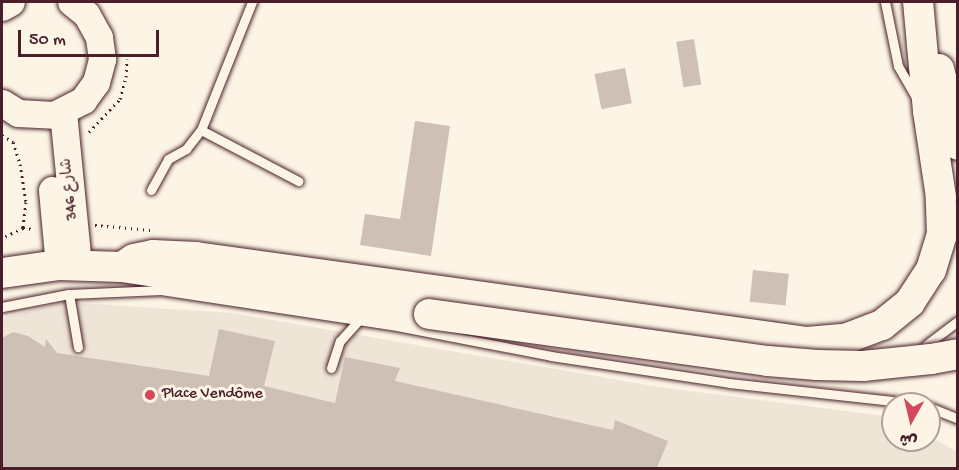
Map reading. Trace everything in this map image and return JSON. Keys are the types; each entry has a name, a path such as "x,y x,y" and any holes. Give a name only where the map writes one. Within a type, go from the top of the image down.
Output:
{"main road":[{"path":"122,267 134,259 153,255 196,257 807,342 845,339 882,325 910,302 931,270 942,235 941,197 928,111 921,2"},
{"path":"921,2 957,145"},
{"path":"2,273 69,265 122,267 162,282 252,296 429,315 817,365 863,366 957,354"}],"street":[{"path":"2,7 11,2"},
{"path":"2,102 18,113 54,115 83,100 96,82 102,59 99,37 82,8"},
{"name":"شارع 346","path":"54,115 83,224 69,265"},
{"name":"شارع 346","path":"54,115 69,265"}],"lane":[{"path":"151,190 168,159 186,149 201,130 252,2"},
{"path":"885,2 898,66 911,90 928,111"},
{"path":"201,130 298,181"},
{"path":"2,307 69,294 162,282"},
{"path":"69,294 78,346"},
{"path":"252,296 358,321 729,383 881,400"},
{"path":"331,368 340,341 358,321"},
{"path":"926,345 957,321"},
{"path":"941,412 957,419"}],"path":[{"path":"84,136 120,99 126,77 125,49"},
{"path":"2,135 13,142 20,164 26,202 23,228 2,238"}],"shaded area":[{"path":"64,302 232,313 659,387 881,415 881,452 941,452 941,443 958,452 957,468 2,468 2,318"}],"building":[{"path":"694,39 701,84 683,87 676,42"},
{"path":"625,68 632,103 601,109 595,74"},
{"path":"415,121 450,126 431,256 360,245 365,214 400,219"},
{"path":"753,270 789,274 785,306 750,302"},
{"name":"Place Vendôme","path":"219,329 275,341 264,386 335,403 345,357 400,368 395,381 613,430 615,420 668,441 657,468 2,468 2,338 13,332 28,336 45,347 46,339 57,353 209,376"}],"place":[{"name":"Place Vendôme","path":"150,395"}]}
